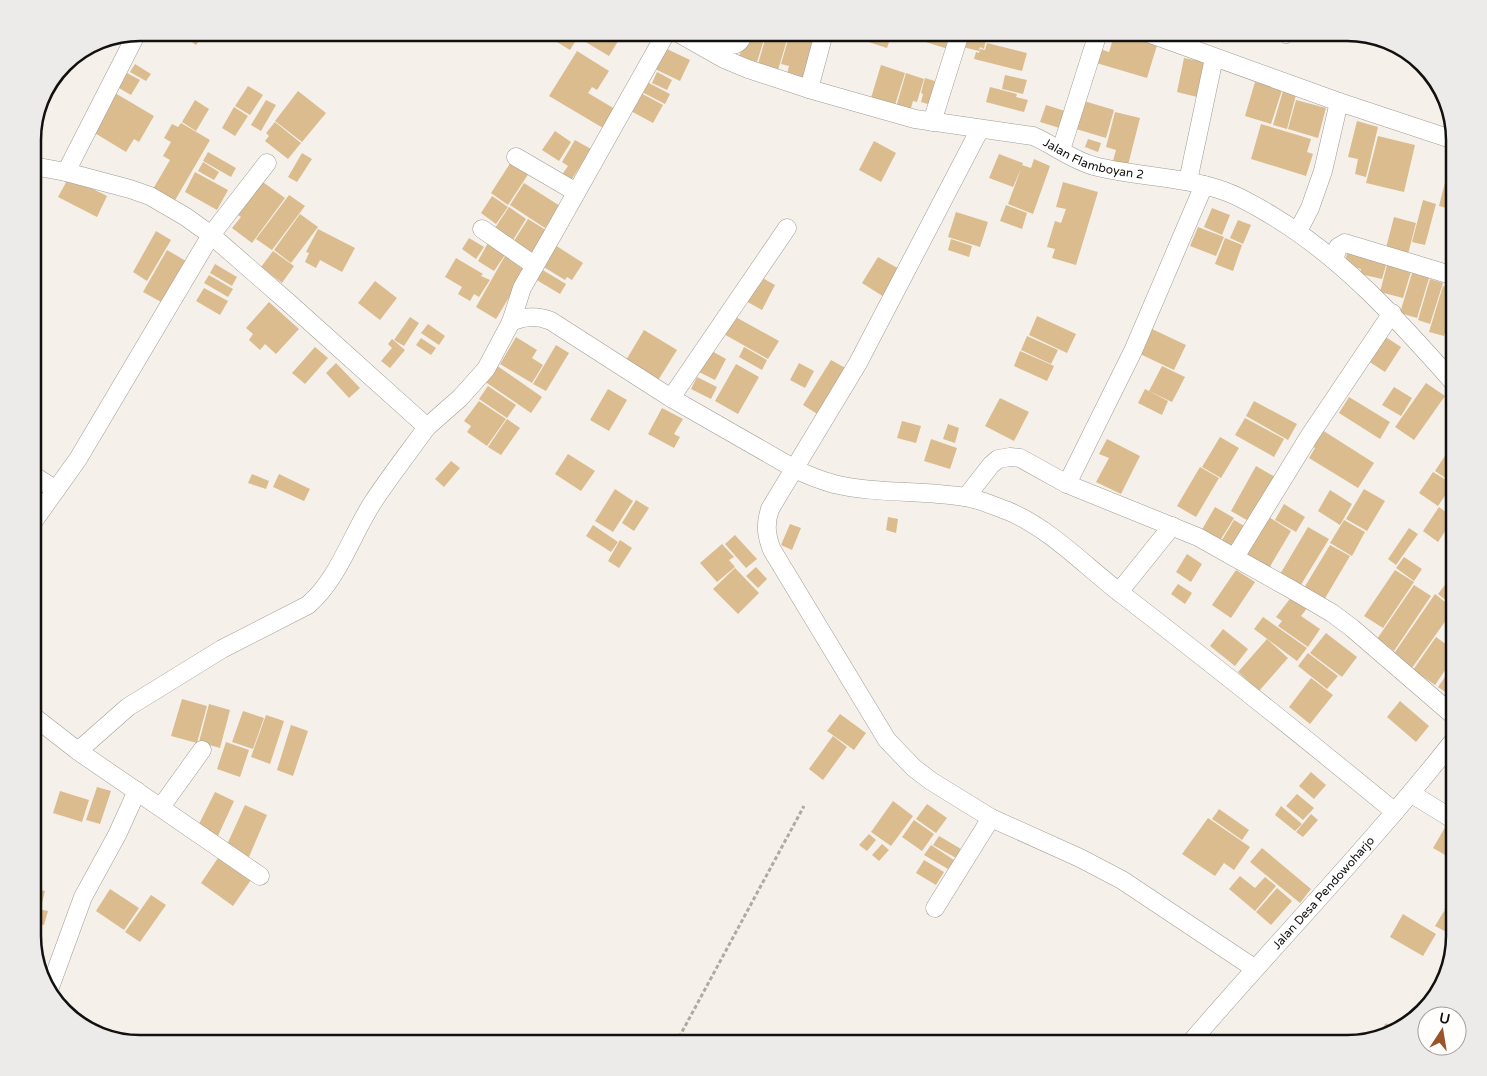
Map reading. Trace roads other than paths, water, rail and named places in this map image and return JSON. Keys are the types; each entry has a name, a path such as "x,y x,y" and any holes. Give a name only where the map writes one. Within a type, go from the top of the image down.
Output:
{"street":[{"path":"66,172 133,41"},
{"path":"78,750 128,707 222,649 308,606 318,596 326,586 372,503 427,427 460,398 486,369 511,322 522,288 534,265 661,41"},
{"name":"Jalan Flamboyan 2","path":"693,41 748,70 809,89 932,122 1033,136 1075,159 1098,166 1196,183 1225,191 1246,200 1298,231 1334,260 1392,313 1446,374"},
{"path":"721,41 727,45 733,45 740,41"},
{"path":"809,89 822,41"},
{"path":"932,122 957,41"},
{"path":"1061,150 1095,41"},
{"path":"1171,41 1339,102 1446,137"},
{"path":"1068,484 1133,351 1196,183 1214,58"},
{"path":"1298,231 1310,208 1323,171 1339,102"},
{"path":"980,129 858,363 770,509 767,520 767,536 772,550 887,740 914,768 931,781 991,818 1080,858 1122,880 1254,968"},
{"path":"516,157 576,192"},
{"path":"41,511 78,459 130,368 211,235 267,163"},
{"path":"41,167 66,172 150,196 186,216 211,235 343,350 407,411 427,427"},
{"path":"482,228 534,265"},
{"path":"671,398 787,228"},
{"path":"1334,260 1338,246 1345,243 1446,274"},
{"path":"1235,557 1310,435 1392,313"},
{"path":"511,322 522,317 532,316 551,321 671,398 795,469 827,482 853,487 966,497 1010,512 1029,522 1252,695 1395,812"},
{"path":"966,497 998,459 1020,458 1068,484 1198,537 1235,557 1338,618 1446,709"},
{"path":"41,480 56,490"},
{"path":"1119,592 1172,526"},
{"path":"41,722 78,750 260,876"},
{"path":"161,807 202,750"},
{"name":"Jalan Desa Pendowoharjo","path":"1198,1035 1254,968 1412,794 1446,750"},
{"path":"52,981 82,897 116,835 137,791"},
{"path":"1412,794 1446,813"},
{"path":"935,908 991,818"}]}
